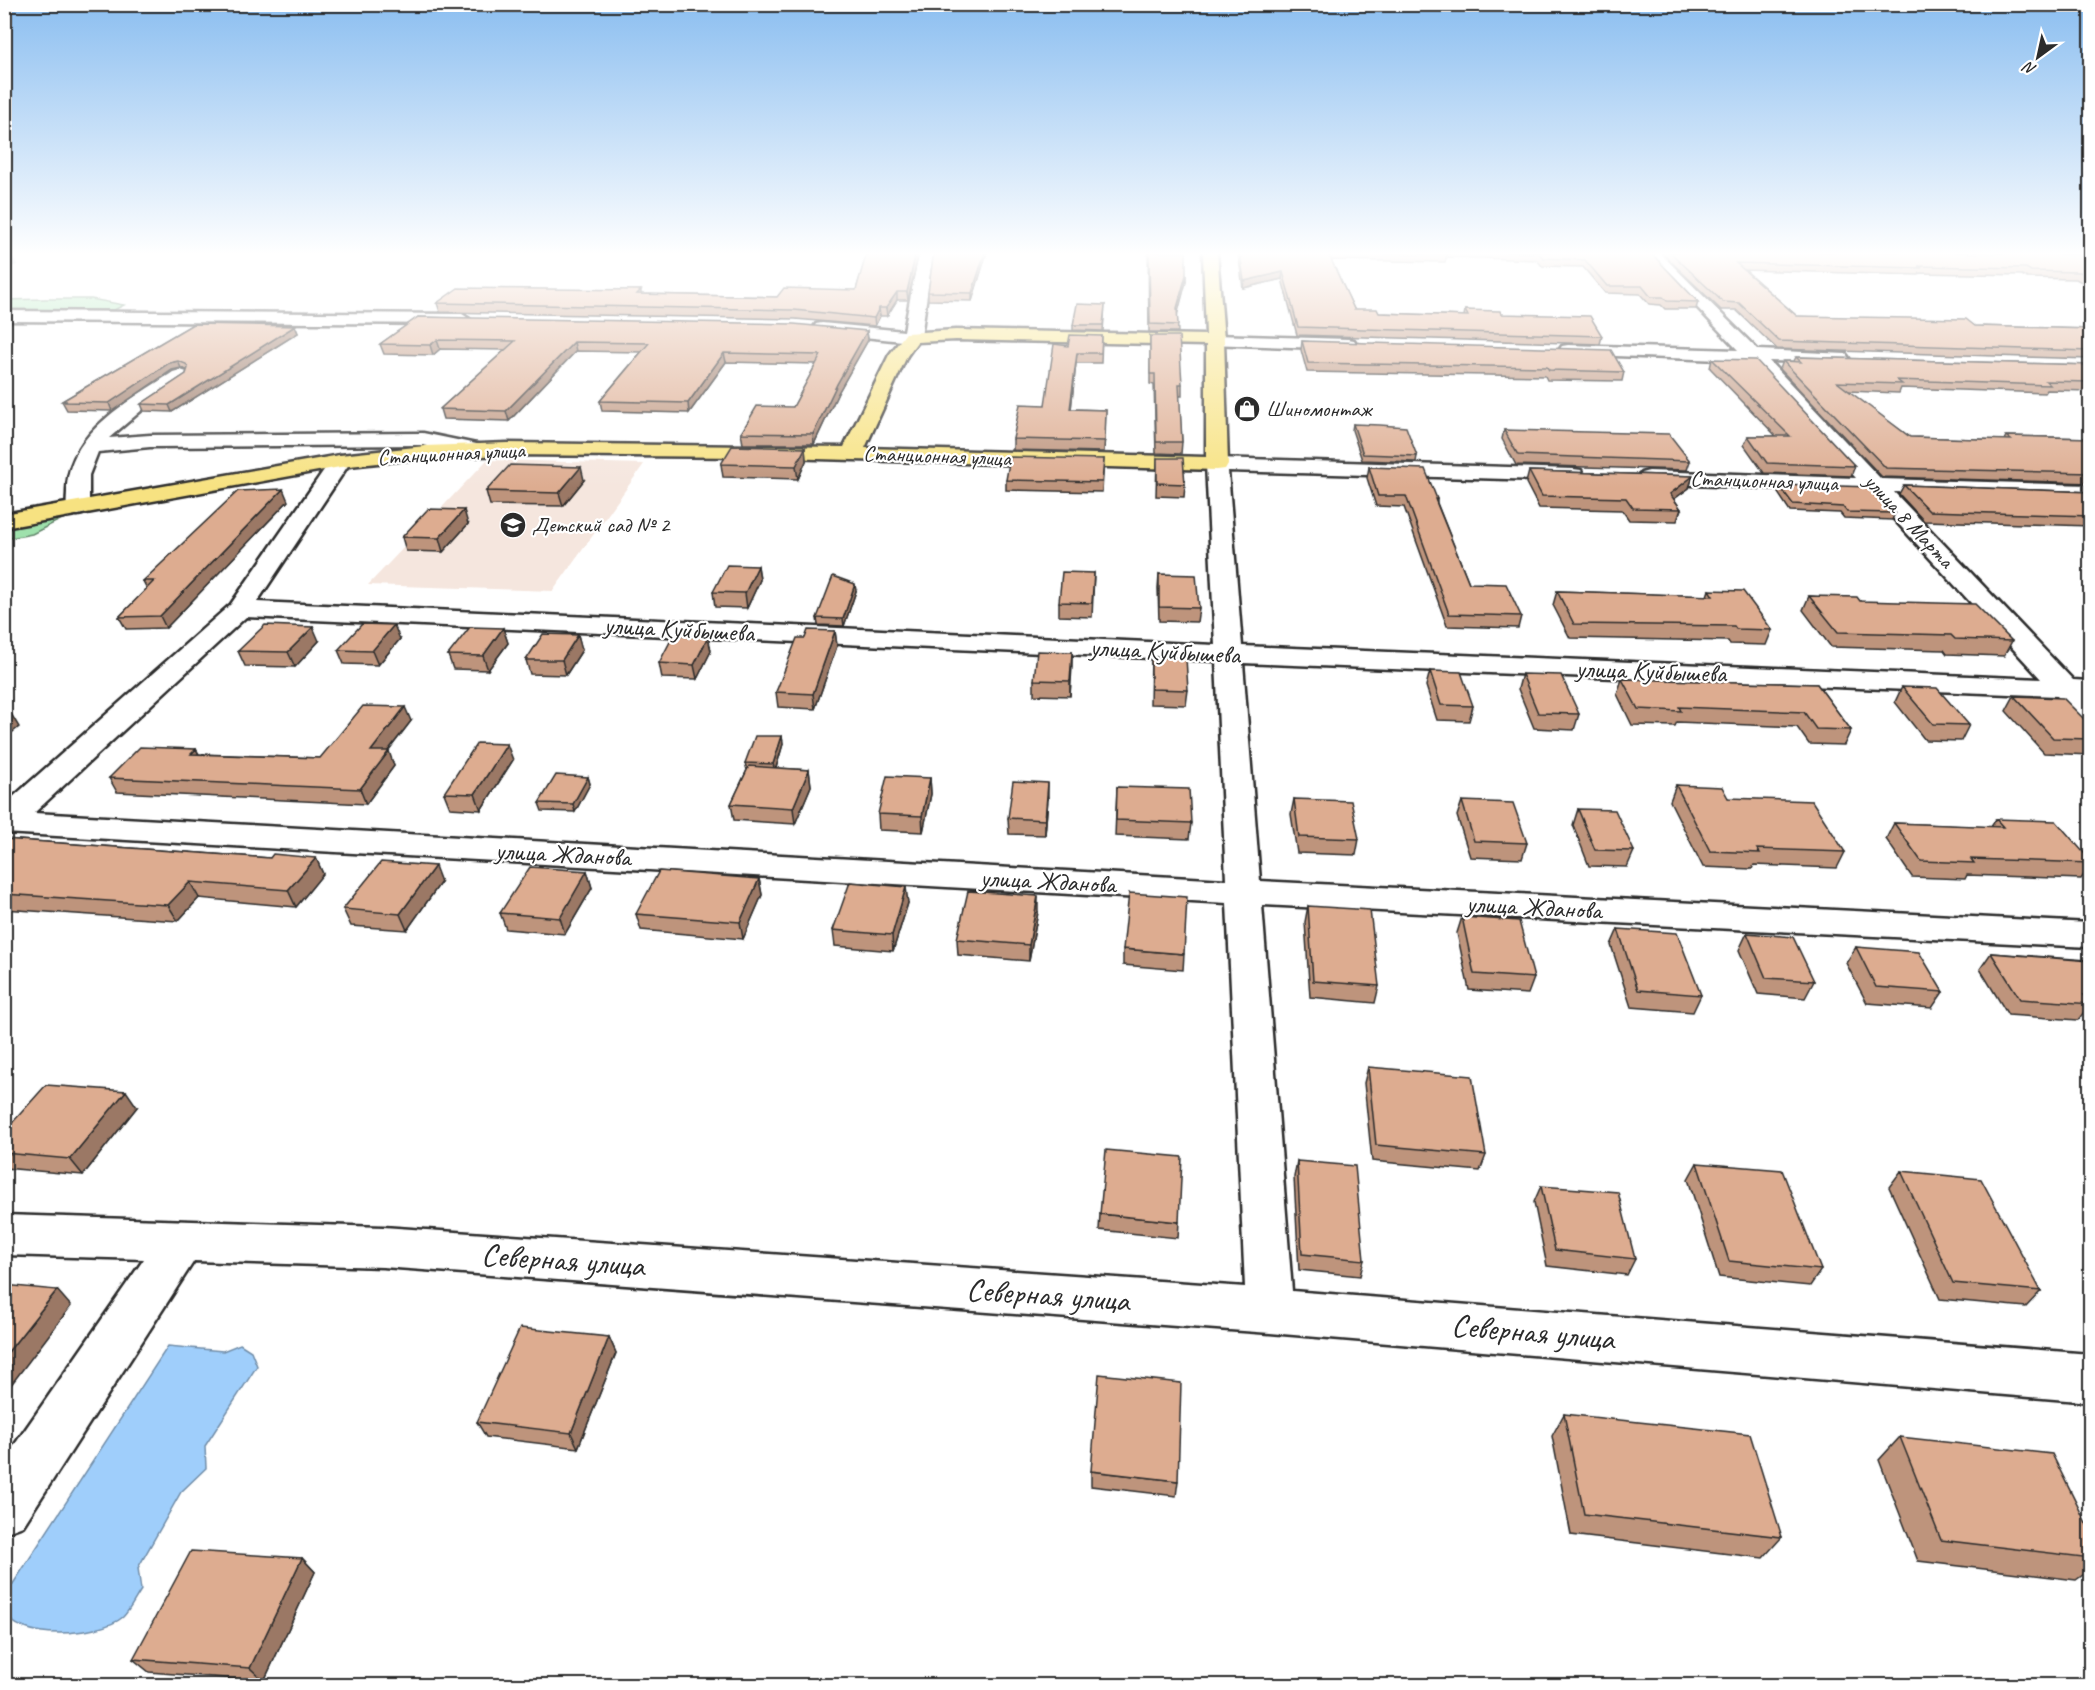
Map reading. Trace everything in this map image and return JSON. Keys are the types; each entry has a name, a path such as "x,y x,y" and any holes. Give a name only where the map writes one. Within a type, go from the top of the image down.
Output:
{"main road":[{"path":"1214,331 1217,464"},
{"path":"852,453 898,355 912,337 956,335 1215,340"},
{"name":"Станционная улица","path":"4,521 340,461 425,452 478,450 750,451 1217,464"}],"street":[{"path":"853,331 912,337 913,331"},
{"name":"улица 8 Марта","path":"1729,331 2091,715"},
{"path":"1215,340 1371,345"},
{"path":"1550,350 1858,359"},
{"path":"78,508 78,474 91,446 115,420 180,376"},
{"path":"91,446 150,441 412,439 448,443 478,450"},
{"path":"5,822 240,609 340,461"},
{"path":"1217,464 1270,1311"},
{"name":"Станционная улица","path":"1217,464 1588,476"},
{"name":"Станционная улица","path":"1624,477 2091,492"},
{"name":"улица Куйбышева","path":"240,609 1230,654 2091,688"},
{"name":"улица Жданова","path":"5,822 1242,892 2091,935"},
{"name":"Северная улица","path":"4,1235 383,1246 1270,1311 2091,1378"},
{"path":"4,1507 182,1240"}],"shaded area":[{"name":"Детский сад № 2","path":"487,460 644,464 553,591 368,585"}],"green space":[{"path":"66,517 32,534 5,539 5,528"}],"water":[{"path":"240,1344 251,1351 257,1366 205,1446 206,1468 181,1492 138,1568 141,1590 126,1614 112,1624 79,1632 41,1632 24,1628 11,1621 4,1610 5,1596 168,1346 223,1351"}],"building":[{"path":"181,331 287,331 169,405 141,404 186,374 188,368 186,364 178,361 169,363 109,403 62,401"},
{"path":"398,331 867,331 837,384 813,434 741,433 757,406 793,407 821,355 724,353 688,403 600,401 649,343 574,342 506,411 440,409 515,341 437,340 430,345 380,344"},
{"path":"1429,331 1599,331 1602,336"},
{"path":"1768,331 2091,331 2091,351 1779,341"},
{"path":"1070,335 1102,336 1101,353 1077,353 1070,409 1106,410 1105,441 1013,439 1020,404 1045,405 1054,344 1068,346"},
{"path":"1150,336 1179,336 1182,442 1156,442 1155,374 1150,374"},
{"path":"1302,341 1611,350 1624,372 1549,370 1547,367 1308,363"},
{"path":"1796,357 2091,365 2091,382 2046,381 2050,385 1897,380 1902,384 1837,382 1910,437 2011,440 2006,436 2091,438 2091,473 1886,468 1783,361 1801,362"},
{"path":"1712,359 1756,360 1855,466 1767,463 1748,436 1790,436"},
{"path":"1353,424 1406,427 1417,456 1363,454"},
{"path":"1504,430 1669,434 1690,461 1518,455"},
{"path":"732,446 805,448 796,466 721,464"},
{"path":"1010,457 1104,459 1102,482 1006,480"},
{"path":"1157,458 1183,458 1185,484 1157,483"},
{"path":"510,465 581,467 559,493 486,491"},
{"path":"1369,467 1425,469 1469,583 1506,584 1521,616 1449,614 1406,496 1378,496"},
{"path":"1529,471 1693,476 1670,494 1681,509 1633,508 1626,498 1542,496"},
{"path":"1778,484 1871,487 1895,513 1847,512 1843,507 1793,504"},
{"path":"1904,485 2091,492 2091,516 1929,511"},
{"path":"283,489 160,616 119,617 154,581 143,581 238,491"},
{"path":"428,509 464,510 439,538 402,537"},
{"path":"727,565 758,566 745,593 713,592"},
{"path":"1062,572 1094,573 1092,603 1059,602"},
{"path":"1159,574 1196,575 1199,608 1159,607"},
{"path":"833,576 855,584 843,619 817,618"},
{"path":"1709,590 1743,591 1772,630 1736,629 1734,626 1574,624 1557,591 1713,596"},
{"path":"1809,596 1857,597 1860,601 1975,604 2012,641 1955,639 1951,635 1838,632"},
{"path":"362,624 394,625 372,651 338,650"},
{"path":"265,625 313,627 288,652 238,651"},
{"path":"470,627 503,628 483,656 448,655"},
{"path":"808,630 835,631 813,694 776,692 797,638 805,638"},
{"path":"543,634 578,635 562,660 526,660"},
{"path":"673,636 708,637 694,665 659,663"},
{"path":"1037,651 1072,652 1070,681 1034,680"},
{"path":"1151,657 1186,658 1188,690 1151,689"},
{"path":"1430,671 1461,672 1473,706 1441,705"},
{"path":"1522,674 1561,675 1579,714 1538,713"},
{"path":"1622,679 1817,684 1851,730 1816,729 1804,712 1679,707 1681,711 1638,709"},
{"path":"1902,687 1937,688 1969,725 1933,724"},
{"path":"2014,696 2063,698 2091,726 2091,739 2053,738"},
{"path":"363,706 405,707 371,751 389,751 360,789 109,778 140,747 196,749 191,754 320,758"},
{"path":"755,736 782,736 773,764 745,763"},
{"path":"477,743 507,744 475,794 444,793"},
{"path":"749,766 809,770 793,808 731,804"},
{"path":"556,775 588,777 573,804 539,803"},
{"path":"887,776 930,778 922,816 878,814"},
{"path":"1013,781 1048,783 1045,820 1008,818"},
{"path":"1676,785 1722,787 1728,798 1812,801 1845,852 1757,849 1760,853 1710,851"},
{"path":"1117,787 1189,789 1191,823 1116,820"},
{"path":"1294,799 1351,801 1359,839 1299,837"},
{"path":"1462,801 1513,803 1527,843 1474,841"},
{"path":"1578,809 1615,810 1634,851 1595,850"},
{"path":"1996,819 2056,821 2091,863 1971,859 1974,863 1921,861 1894,823 2003,827"},
{"path":"4,839 270,858 273,854 316,858 288,890 190,882 168,905 4,894"},
{"path":"381,862 435,866 400,914 343,909"},
{"path":"530,867 587,871 560,918 500,913"},
{"path":"659,871 759,879 740,922 636,914"},
{"path":"850,882 906,887 892,935 833,930"},
{"path":"968,891 1038,896 1029,945 957,939"},
{"path":"1129,893 1187,897 1184,954 1123,949"},
{"path":"1308,906 1370,910 1379,986 1313,981"},
{"path":"1462,917 1519,921 1534,978 1474,974"},
{"path":"1618,929 1677,933 1701,995 1638,990"},
{"path":"1747,933 1793,937 1814,981 1766,978"},
{"path":"1856,947 1919,952 1943,992 1876,987"},
{"path":"1991,953 2091,961 2091,995 2084,995 2091,1004 2020,999"},
{"path":"1368,1067 1472,1076 1486,1155 1376,1145"},
{"path":"46,1085 126,1091 70,1159 4,1153 4,1132"},
{"path":"1106,1150 1182,1157 1179,1222 1100,1214"},
{"path":"1297,1161 1355,1166 1364,1260 1302,1254"},
{"path":"1697,1163 1782,1170 1821,1270 1729,1261"},
{"path":"1901,1171 1981,1179 2041,1291 1953,1283"},
{"path":"1541,1186 1618,1192 1635,1259 1555,1250"},
{"path":"4,1285 57,1290 4,1357"},
{"path":"520,1328 609,1337 571,1433 477,1422"},
{"path":"1099,1374 1181,1383 1178,1481 1091,1471"},
{"path":"1564,1414 1750,1434 1782,1537 1584,1514"},
{"path":"1900,1437 2052,1454 2091,1533 2091,1558 1941,1540"},
{"path":"191,1551 302,1558 250,1668 133,1659"}],"place":[{"name":"Шиномонтаж","path":"1247,409"},
{"name":"Детский сад № 2","path":"513,525"}]}
